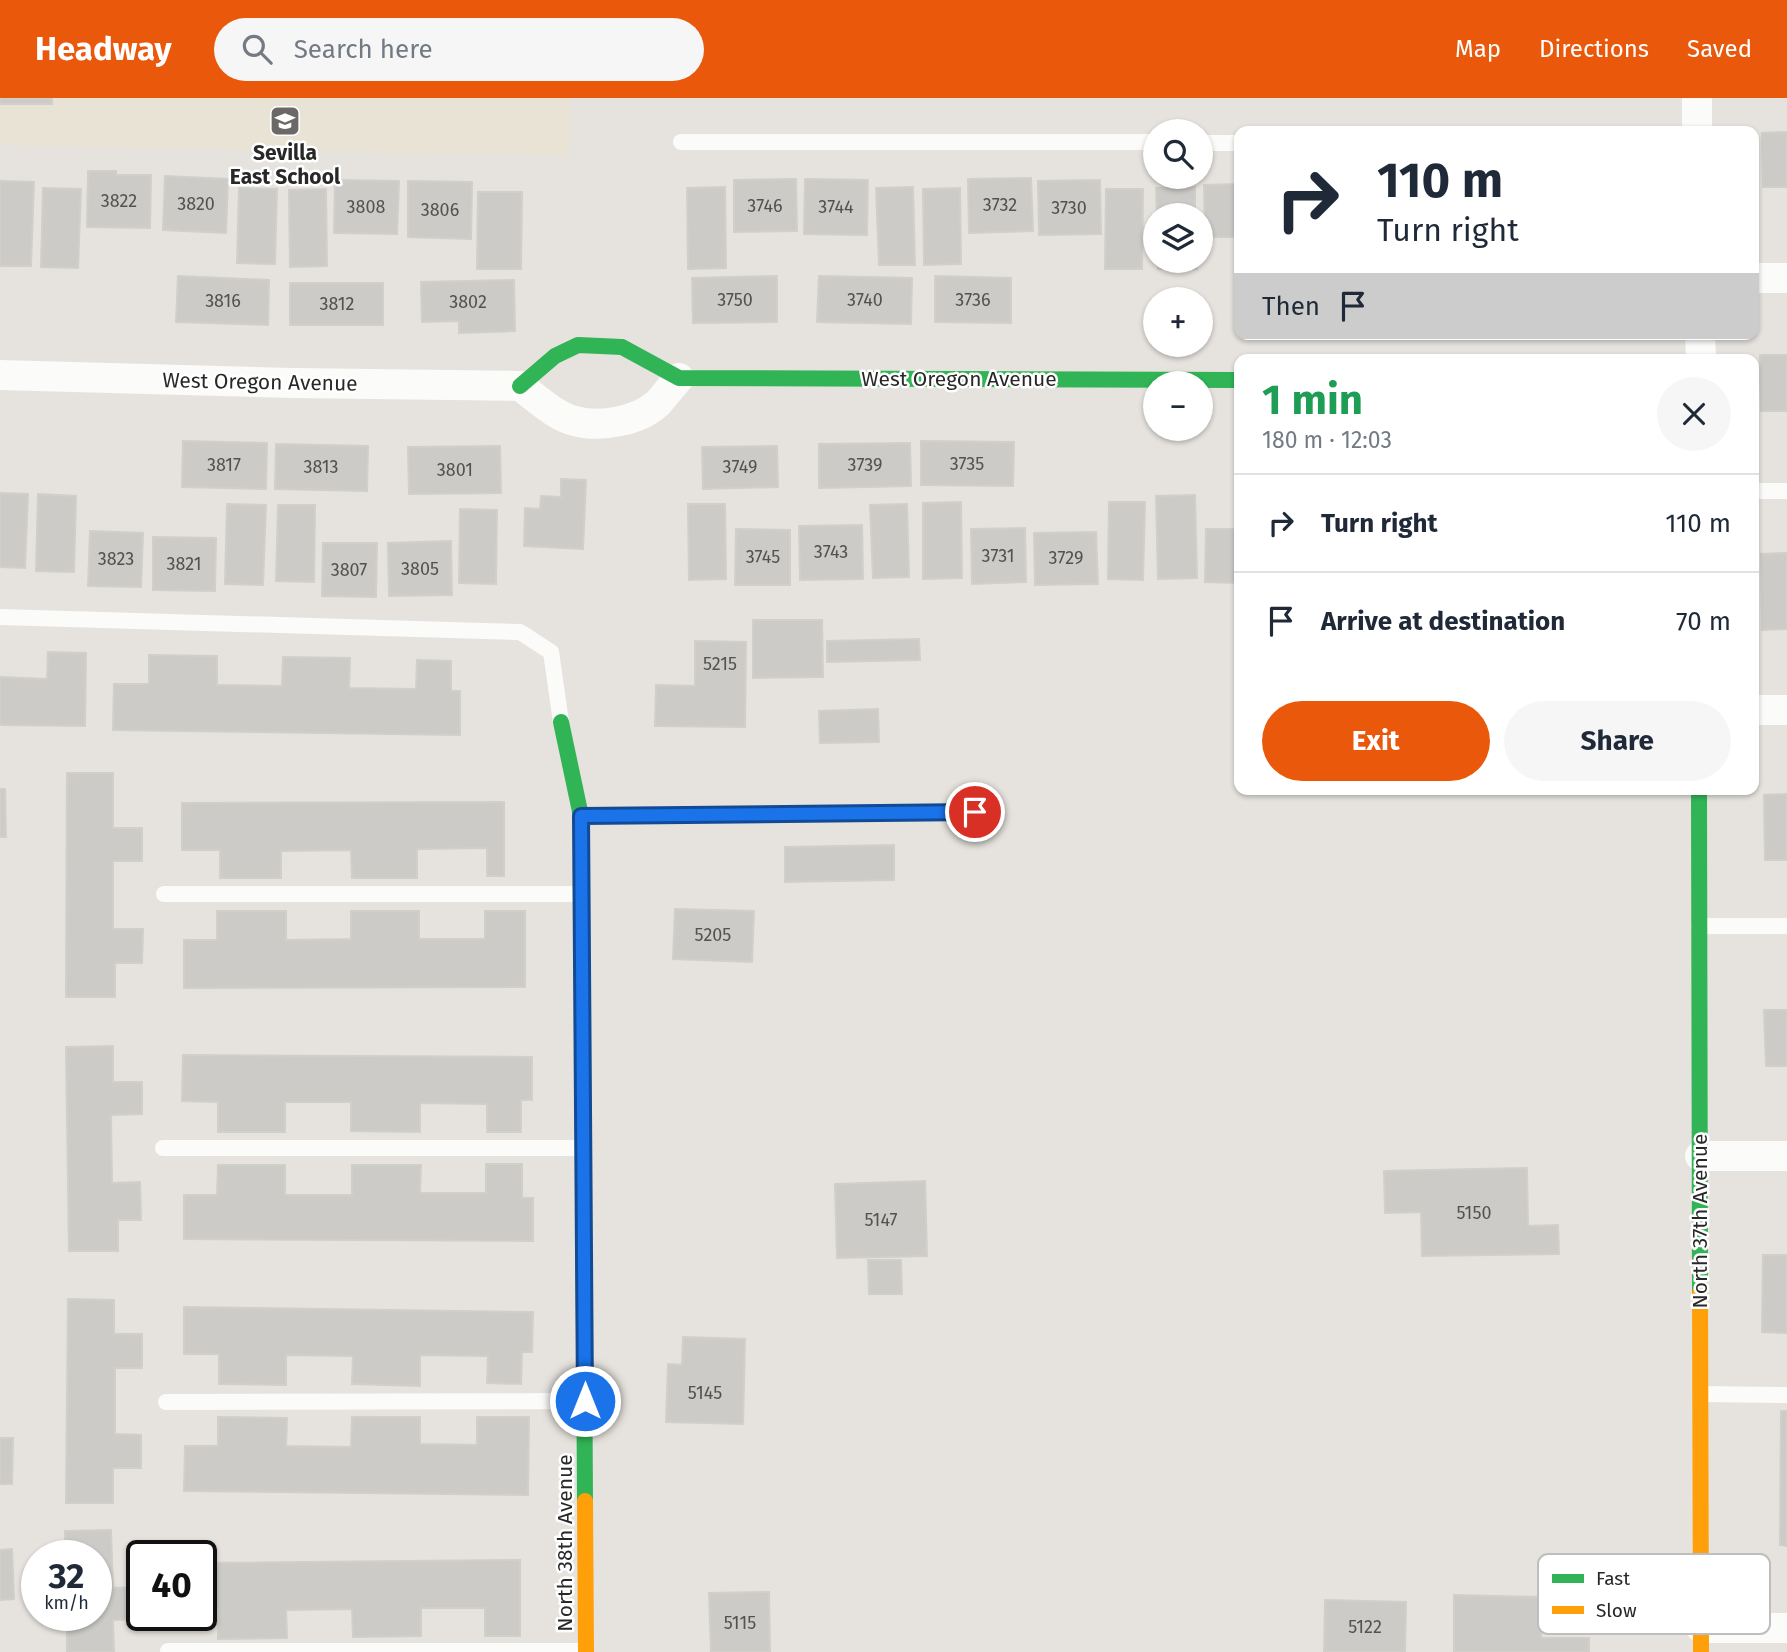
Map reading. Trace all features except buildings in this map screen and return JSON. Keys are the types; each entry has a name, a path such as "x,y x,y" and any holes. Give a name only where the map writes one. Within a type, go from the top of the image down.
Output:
{"street":[{"path":"1697,98 1697,126"},
{"path":"1759,278 1787,278"},
{"name":"West Oregon Avenue","path":"0,375 520,386 555,356 578,345 599,345 622,347 679,378 1234,380"},
{"path":"520,386 573,421 598,424 630,419 656,405 679,378"},
{"path":"1759,710 1787,710"},
{"name":"North 38th Avenue","path":"561,722 581,816 586,1652"},
{"name":"North 37th Avenue","path":"1699,795 1701,1554"},
{"path":"1700,1156 1787,1156"},
{"path":"1701,1640 1744,1634"}],"lane":[{"path":"681,142 1143,142"},
{"path":"1213,142 1234,143"},
{"path":"1759,491 1787,491"},
{"path":"0,617 520,632 551,652 561,722"},
{"path":"581,816 975,812"},
{"path":"164,894 581,894"},
{"path":"1699,926 1787,926"},
{"path":"163,1148 583,1148"},
{"path":"1701,1394 1787,1395"},
{"path":"166,1402 585,1401"},
{"path":"168,1651 586,1652"}],"shaded area":[{"name":"Sevilla East School","path":"0,98 570,98 569,156 0,144"}],"traffic: fast":[{"path":"520,386 555,356 578,345 622,347 679,378 1234,380"},
{"path":"561,722 581,816 585,1501"},
{"path":"1699,795 1700,1293"}],"traffic: slow":[{"path":"1700,1293 1701,1554"},
{"path":"585,1501 586,1652"},
{"path":"1701,1634 1701,1652"}],"place":[{"name":"Sevilla East School","path":"285,121"}],"route":[{"path":"585,1401 581,816 975,812"}]}
